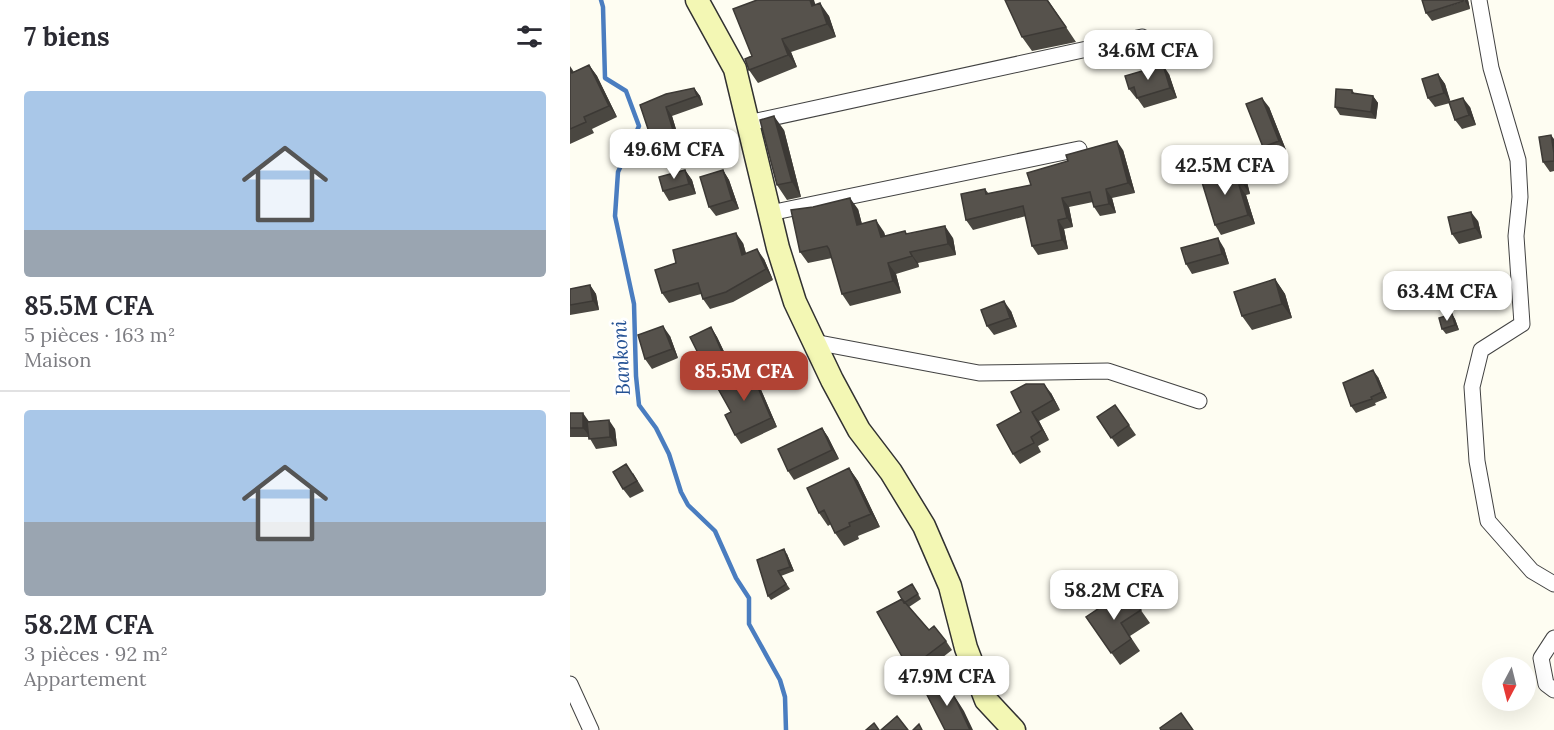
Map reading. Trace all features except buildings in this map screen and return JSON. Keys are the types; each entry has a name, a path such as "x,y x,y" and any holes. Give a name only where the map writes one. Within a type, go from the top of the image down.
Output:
{"street":[{"path":"697,0 735,69 770,213 795,302 859,430 891,472 924,526 950,586 966,648 986,700 1014,730"},
{"path":"1479,0 1491,68 1518,160 1520,197 1516,236 1520,266 1522,324 1481,350 1472,387 1477,461 1488,521 1532,571 1554,584"},
{"path":"748,123 1142,37"},
{"path":"770,213 1079,149"},
{"path":"814,342 979,373 1108,371 1199,401"},
{"path":"1554,638 1541,658 1546,684 1554,690"},
{"path":"570,684 591,730"}],"waterway":[{"name":"Bankoni","path":"601,0 605,78 626,91 639,126 618,172 615,216 634,304 639,405 656,428 669,454 681,492 688,505 715,531 736,578 749,598 749,624 780,680 785,697 786,730"}]}
